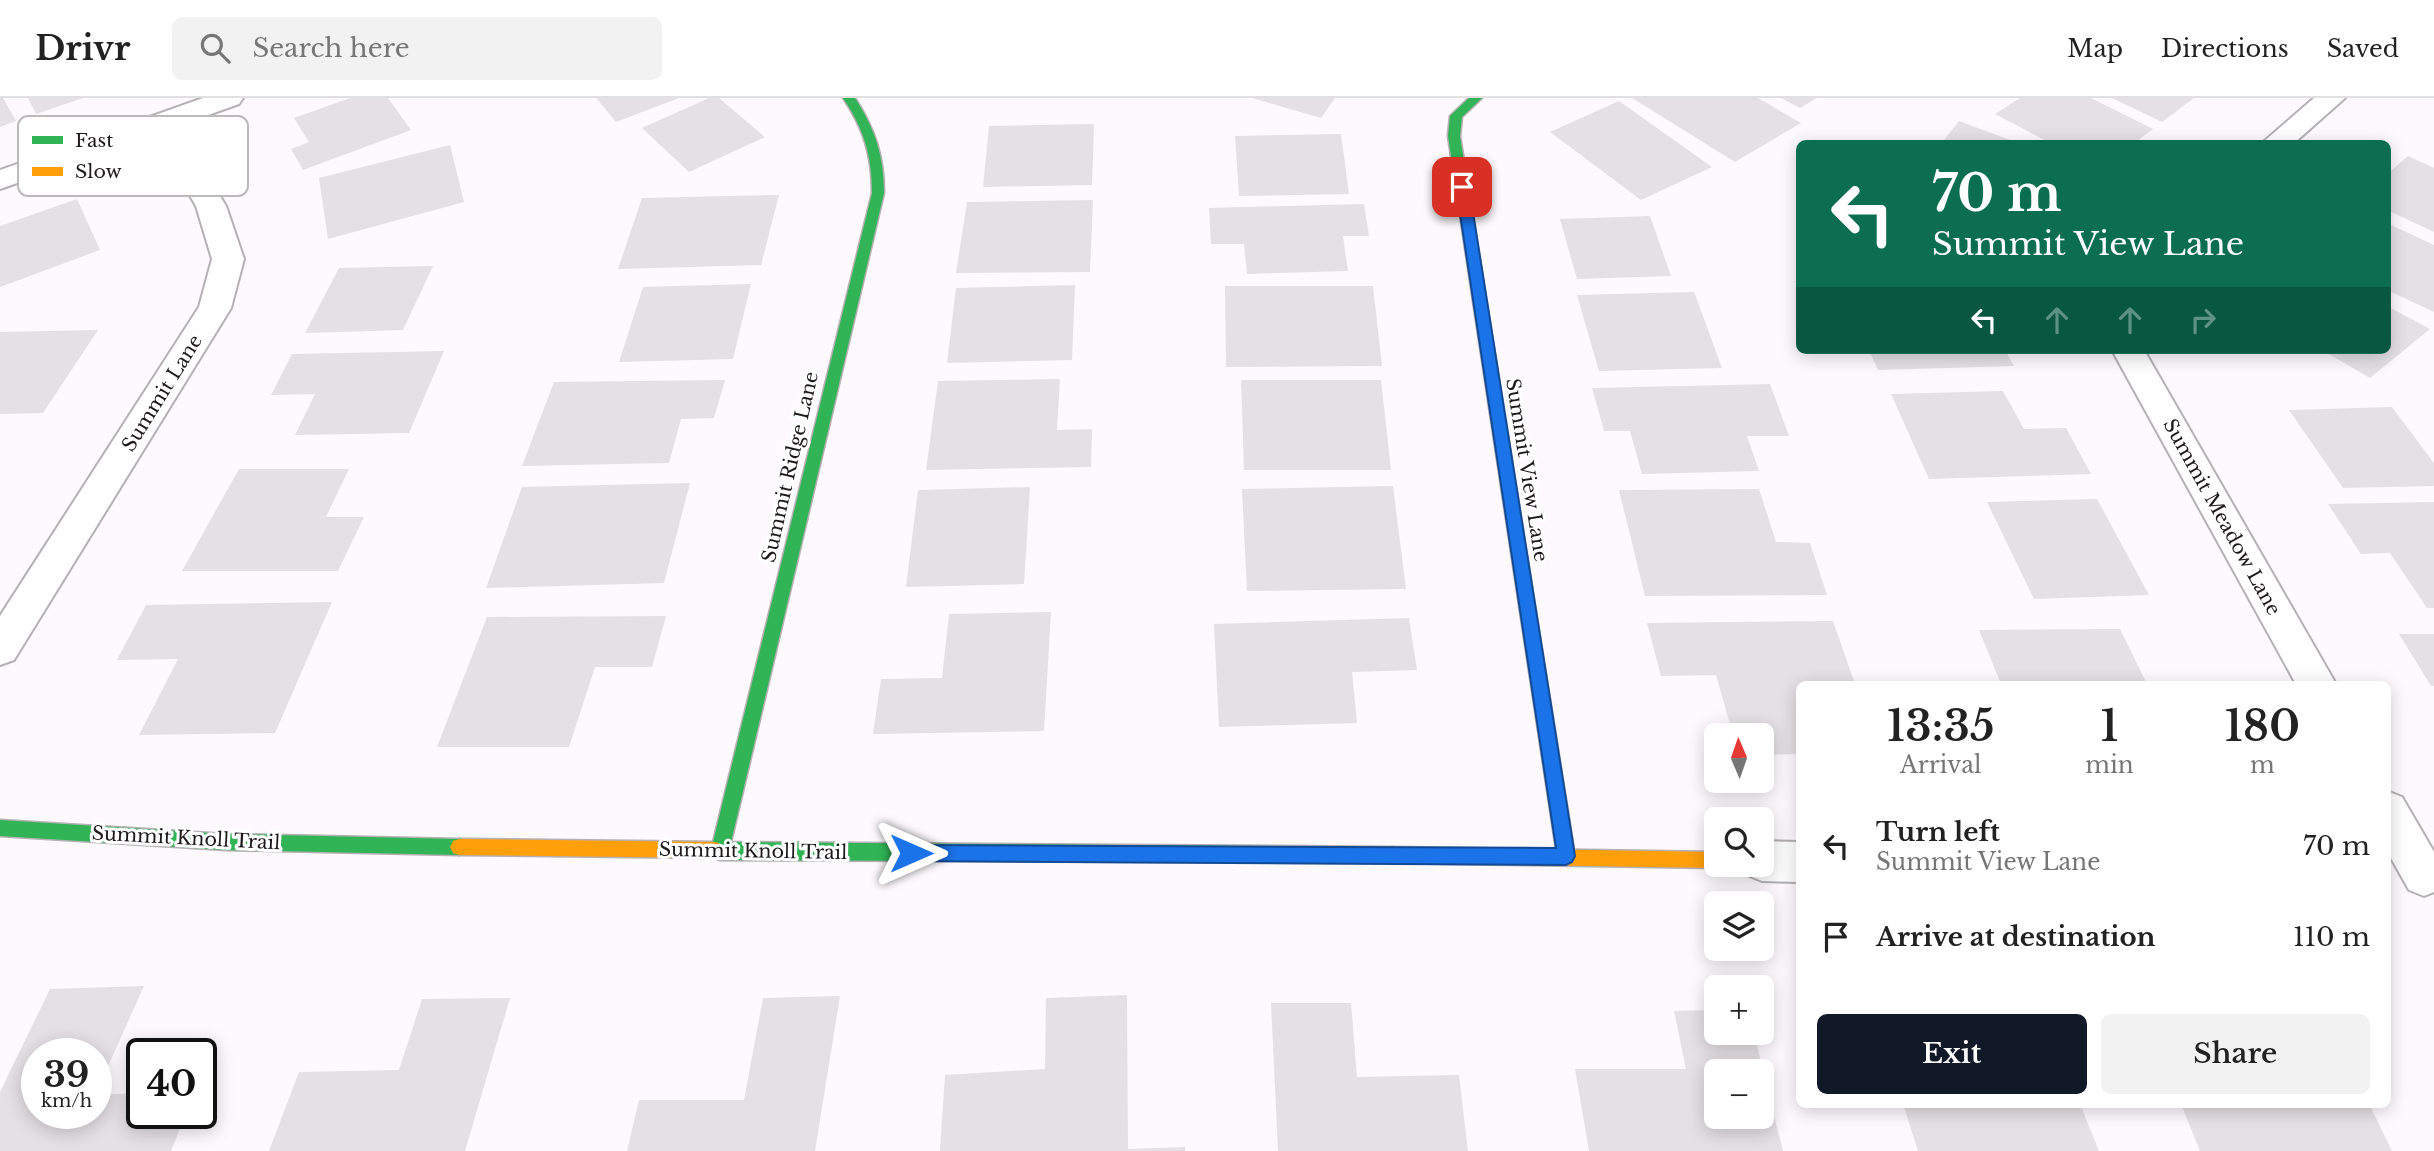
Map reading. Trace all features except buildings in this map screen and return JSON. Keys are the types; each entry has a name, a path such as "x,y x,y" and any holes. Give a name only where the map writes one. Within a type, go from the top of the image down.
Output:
{"street":[{"path":"180,116 229,98"},
{"name":"Summit Ridge Lane","path":"720,852 878,193 879,156 868,125 849,98"},
{"name":"Summit View Lane","path":"1476,98 1455,116 1454,136 1566,856"},
{"path":"2280,140 2331,98"},
{"path":"0,180 18,174"},
{"name":"Summit Lane","path":"0,649 215,308 228,259 211,206 205,196"},
{"name":"Summit Meadow Lane","path":"2130,354 2314,681"},
{"path":"2391,819 2415,875"},
{"name":"Summit Knoll Trail","path":"0,828 297,844 720,852 1566,856 1704,860"},
{"path":"1774,861 1796,862"}],"traffic: fast":[{"path":"720,852 878,193 873,143 864,121 849,98"},
{"path":"1476,98 1456,116 1454,136 1566,856"},
{"path":"0,828 226,842 459,847"},
{"path":"715,850 1392,855"}],"traffic: slow":[{"path":"459,847 715,850"},
{"path":"1392,855 1704,860"}],"route":[{"path":"911,853 1566,856 1462,187"}]}
